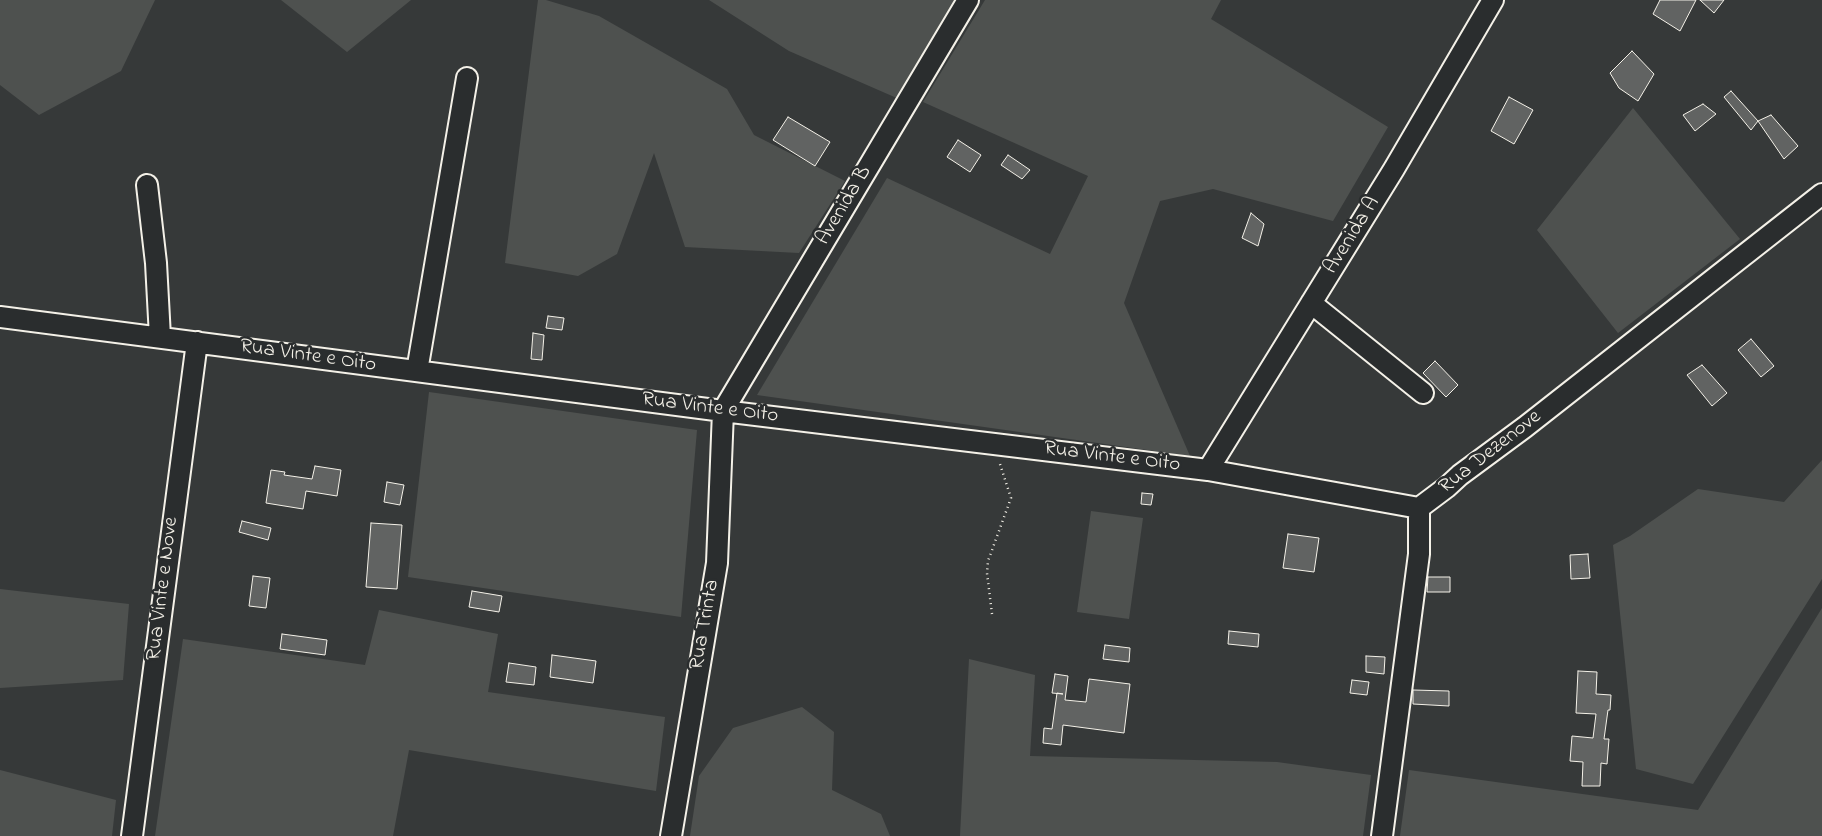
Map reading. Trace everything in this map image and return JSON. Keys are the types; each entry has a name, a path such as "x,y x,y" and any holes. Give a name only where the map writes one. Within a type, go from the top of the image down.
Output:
{"street":[{"name":"Avenida B","path":"723,411 968,0"},
{"name":"Avenida A","path":"1208,470 1394,169 1493,0"},
{"path":"417,371 467,78"},
{"path":"148,185 156,263 160,337"},
{"name":"Rua Dezenove","path":"1382,836 1419,554 1419,508 1822,194"},
{"path":"1311,303 1423,394"},
{"name":"Rua Vinte e Oito","path":"0,317 723,411 1208,470 1419,508"},
{"name":"Rua Vinte e Nove","path":"132,836 197,342"},
{"name":"Rua Trinta","path":"671,836 717,563 723,411"}],"path":[{"path":"992,614 987,573 988,561 1011,498 999,460 1002,445"}],"shaded area":[{"path":"0,0 155,0 121,71 39,115 0,85"},
{"path":"281,0 411,0 347,52"},
{"path":"538,0 546,0 599,16 727,89 754,135 845,181 799,253 685,247 654,153 617,254 578,276 505,263"},
{"path":"709,0 959,0 899,99 789,51"},
{"path":"985,0 1221,0 1211,19 1388,127 1333,221 1213,189 1160,201 1124,303 1190,456 757,395 887,178 1050,254 1088,176 923,102"},
{"path":"1633,108 1740,239 1618,333 1537,230"},
{"path":"429,392 697,430 681,617 408,577"},
{"path":"1822,460 1822,579 1693,784 1636,769 1613,545 1630,536 1698,489 1784,502"},
{"path":"1091,511 1143,518 1129,619 1077,612"},
{"path":"0,589 129,604 123,680 0,688"},
{"path":"1822,608 1822,836 1400,836 1409,770 1698,810"},
{"path":"379,610 498,634 488,692 665,717 656,791 409,750 393,836 155,836 183,639 365,665"},
{"path":"969,659 1035,675 1030,756 1277,762 1371,775 1363,836 960,836"},
{"path":"802,707 834,732 832,790 881,814 890,836 690,836 699,776 733,728"},
{"path":"0,770 116,800 112,836 0,836"}],"building":[{"path":"1660,0 1696,0 1680,31 1653,14"},
{"path":"1700,0 1724,0 1714,13"},
{"path":"1632,51 1654,74 1638,101 1619,88 1610,73"},
{"path":"1731,91 1758,121 1751,130 1724,97"},
{"path":"1509,97 1533,110 1514,144 1491,131"},
{"path":"1703,104 1716,114 1695,131 1683,115"},
{"path":"1771,115 1798,146 1784,159 1758,121"},
{"path":"788,117 830,142 815,166 773,140"},
{"path":"958,140 981,155 970,172 947,157"},
{"path":"1008,155 1030,170 1022,179 1001,165"},
{"path":"1251,213 1264,224 1258,246 1242,238"},
{"path":"548,316 564,318 562,330 546,328"},
{"path":"533,333 544,335 542,360 531,359"},
{"path":"1751,339 1774,366 1761,377 1738,350"},
{"path":"1435,361 1458,385 1446,397 1423,373"},
{"path":"1702,365 1727,393 1712,406 1687,375"},
{"path":"315,466 341,470 337,496 306,491 303,509 266,503 271,470 285,472 284,475 312,479"},
{"path":"387,482 404,485 400,505 384,502"},
{"path":"1142,493 1153,494 1151,505 1141,504"},
{"path":"242,521 271,528 268,540 239,532"},
{"path":"371,523 402,525 397,589 366,587"},
{"path":"1288,534 1319,538 1314,572 1283,568"},
{"path":"1588,554 1590,578 1571,579 1570,555"},
{"path":"253,576 270,578 266,608 249,606"},
{"path":"1428,577 1450,577 1450,592 1427,592"},
{"path":"472,591 502,596 499,612 469,607"},
{"path":"1229,631 1259,634 1258,647 1228,644"},
{"path":"282,634 327,640 325,655 280,649"},
{"path":"1105,645 1130,648 1129,662 1103,659"},
{"path":"552,655 596,661 593,683 550,677"},
{"path":"1366,656 1385,657 1384,674 1366,672"},
{"path":"509,663 536,667 534,685 506,682"},
{"path":"1578,671 1597,672 1596,694 1611,695 1604,739 1609,739 1607,764 1601,763 1600,786 1582,786 1583,762 1570,761 1572,736 1593,738 1596,714 1576,713"},
{"path":"1055,674 1068,676 1065,700 1086,702 1089,679 1130,684 1124,733 1063,725 1061,745 1043,743 1044,728 1052,729 1057,693 1052,693"},
{"path":"1352,680 1369,682 1367,695 1350,693"},
{"path":"1413,690 1449,691 1449,706 1413,704"}]}
